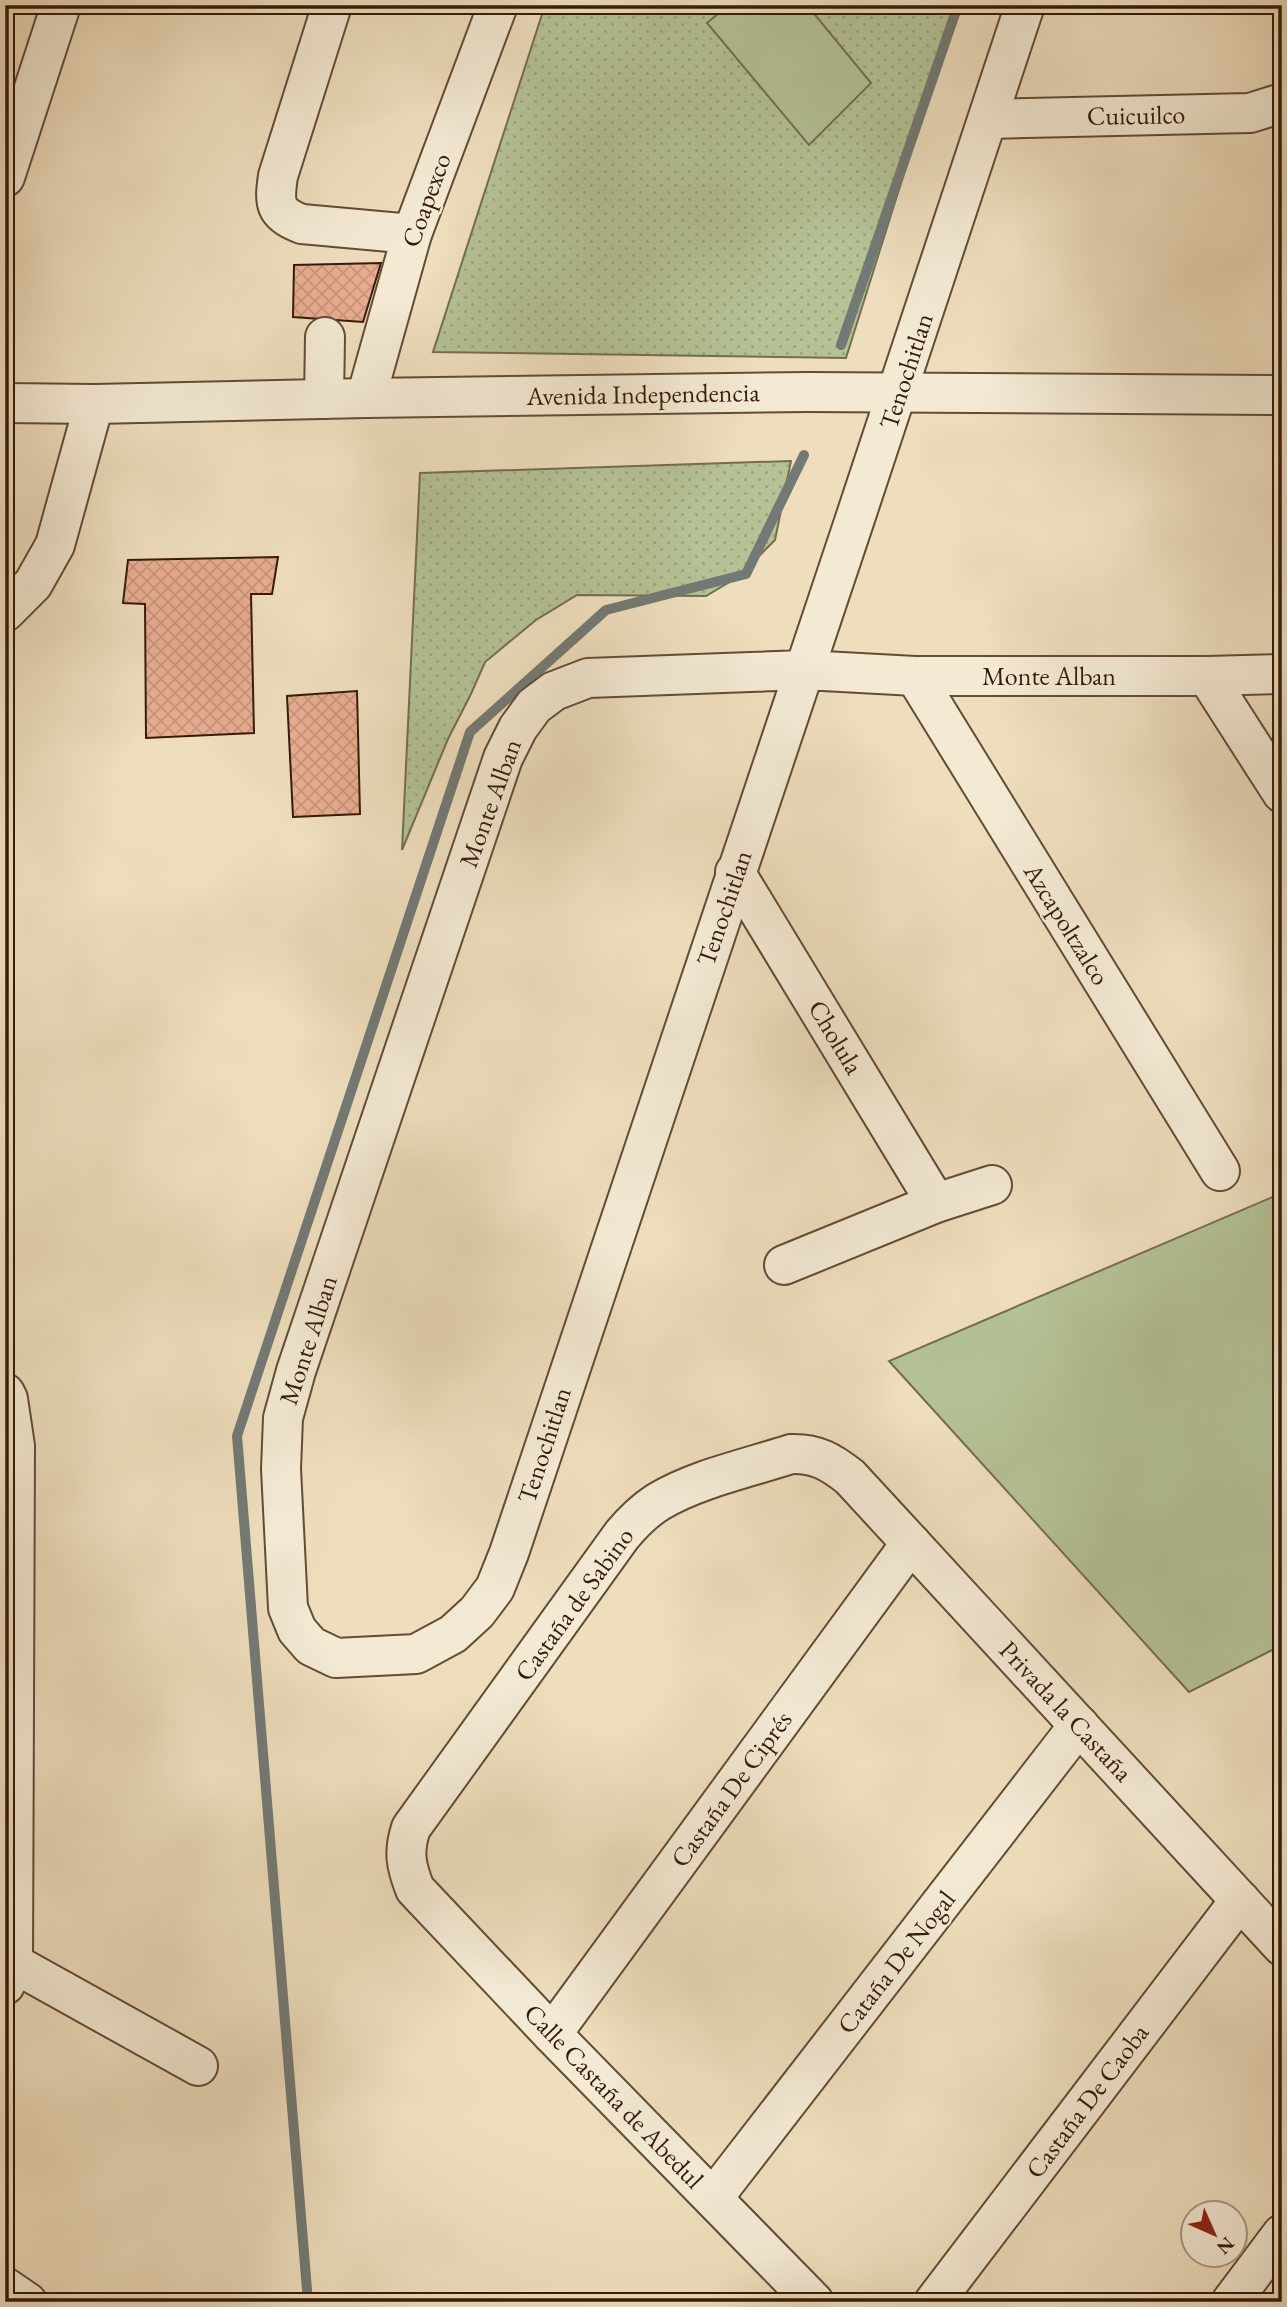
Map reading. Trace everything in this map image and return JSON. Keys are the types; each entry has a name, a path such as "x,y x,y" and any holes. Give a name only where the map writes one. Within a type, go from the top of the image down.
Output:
{"street":[{"path":"7,163 61,5"},
{"path":"332,5 278,176 275,195 277,208 288,219 302,224 412,234"},
{"name":"Coapexco","path":"366,398 412,234 498,5"},
{"name":"Tenochitlan","path":"297,1630 311,1646 336,1658 416,1654 453,1634 477,1612 495,1588 805,670 881,393 988,119 1026,5"},
{"name":"Cuicuilco","path":"988,119 1250,113 1282,103"},
{"path":"324,399 325,337"},
{"name":"Avenida Independencia","path":"5,403 94,404 807,392 1282,395"},
{"path":"5,612 33,584 55,545 94,404"},
{"name":"Monte Alban","path":"297,1630 288,1608 281,1469 283,1418 296,1371 503,758 518,728 534,706 554,691 588,678 805,670 915,676 1282,674"},
{"name":"Azcapoltzalco","path":"915,676 1220,1171"},
{"path":"1207,676 1282,793"},
{"name":"Cholula","path":"735,872 936,1203"},
{"path":"784,1265 936,1203 992,1185"},
{"path":"5,1393 15,1446 9,1974 198,2066"},
{"name":"Castaña de Sabino","path":"415,1889 408,1872 405,1846 411,1828 636,1519 656,1503 680,1490 791,1454 807,1453 820,1457 850,1477"},
{"name":"Privada la Castaña","path":"850,1477 1282,1946"},
{"name":"Castaña De Ciprés","path":"552,2034 911,1543"},
{"name":"Cataña De Nogal","path":"713,2198 1079,1725"},
{"name":"Calle Castaña de Abedul","path":"415,1889 552,2034 814,2302"},
{"name":"Castaña De Caoba","path":"934,2302 1240,1900"},
{"path":"1231,2302 1282,2234"},
{"path":"5,2287 27,2302"}],"green space":[{"path":"545,5 957,5 846,358 433,352"},
{"path":"729,5 807,5 871,83 809,145 707,23"},
{"path":"791,461 775,540 738,577 706,596 577,595 536,620 485,662 448,739 402,850 420,473"},
{"path":"1282,1193 1282,1645 1189,1692 889,1361"}],"building":[{"path":"381,263 363,322 293,317 294,265"},
{"path":"278,557 272,594 251,594 254,733 146,738 145,604 123,603 128,560"},
{"path":"357,691 360,814 293,817 287,696"}],"waterway":[{"path":"841,345 958,5"},
{"path":"308,2302 237,1436 470,732 606,610 746,574 804,455"}]}
